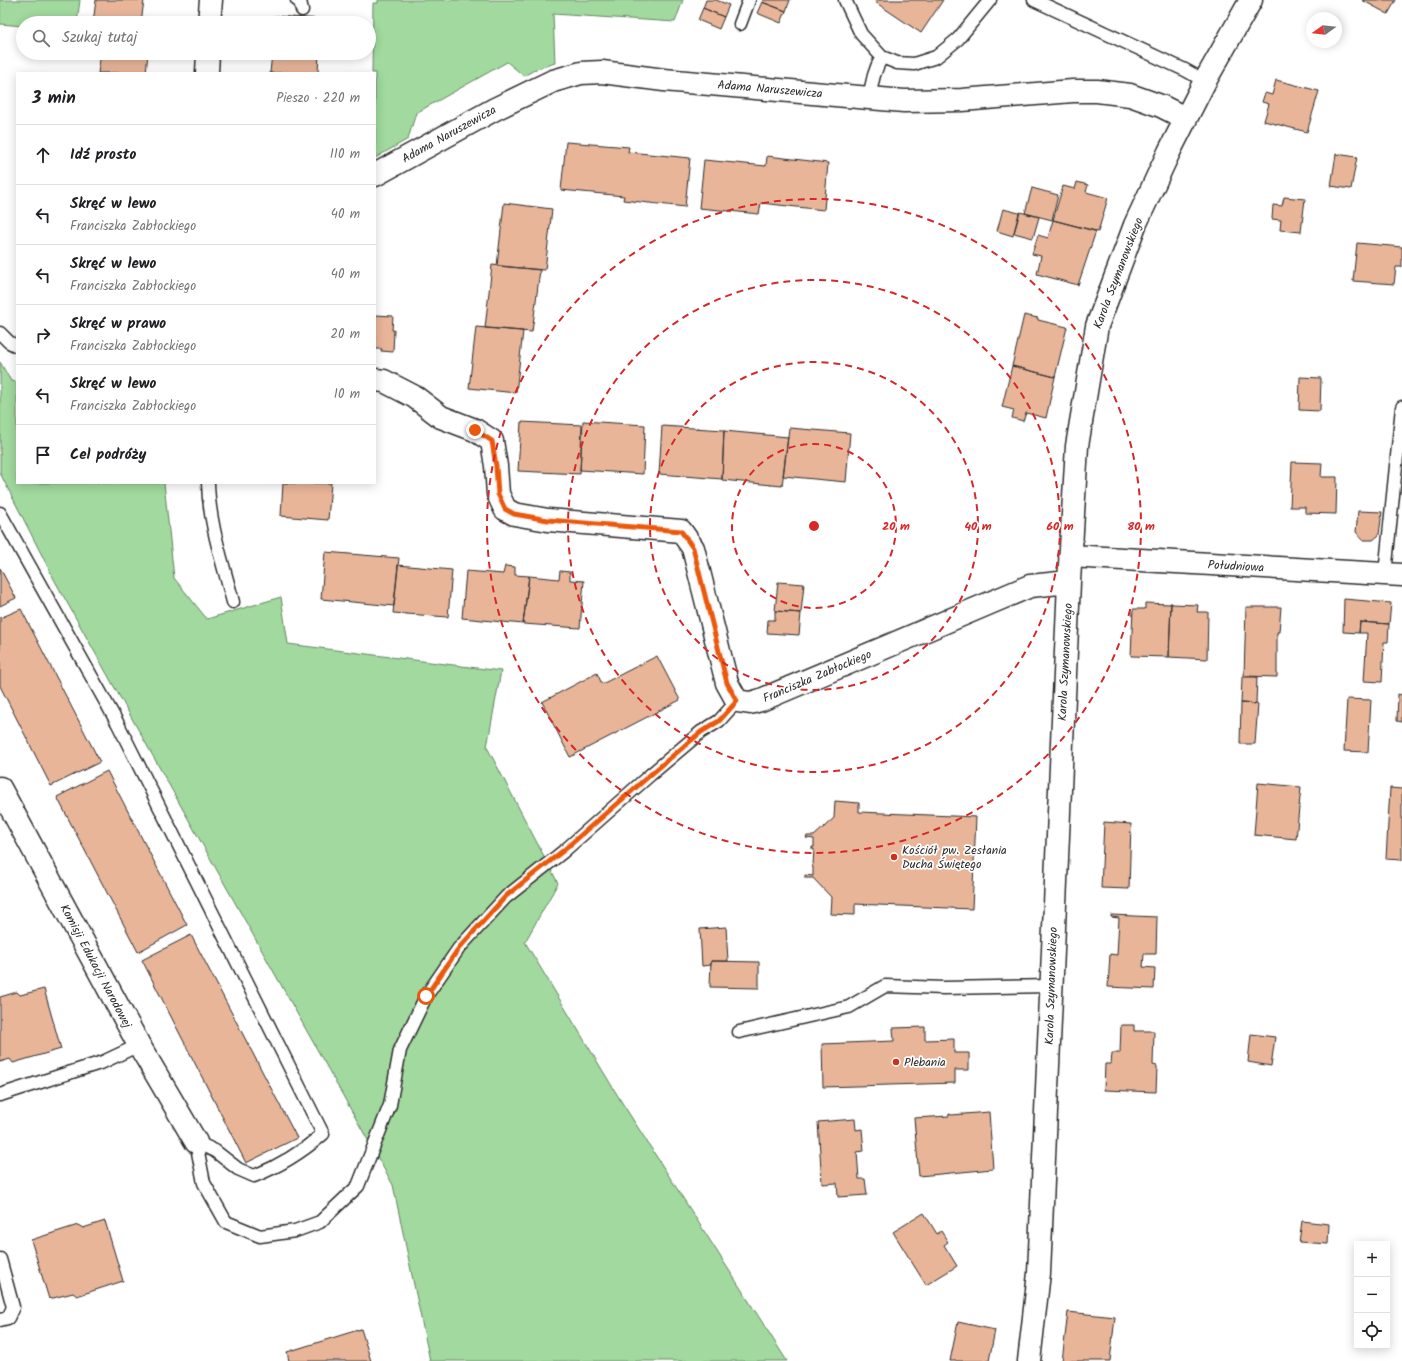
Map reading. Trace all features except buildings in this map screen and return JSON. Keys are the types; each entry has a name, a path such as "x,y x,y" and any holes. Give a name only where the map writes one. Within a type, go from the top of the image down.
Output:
{"street":[{"path":"209,16 210,0"},
{"name":"Karola Szymanowskiego","path":"1029,1361 1039,1274 1070,556 1077,446 1096,326 1135,225 1185,118 1251,0"},
{"path":"207,72 208,60"},
{"name":"Adama Naruszewicza","path":"376,174 495,109 553,81 581,73 602,72 678,81 904,101 962,100 1073,91 1096,91 1130,95 1161,106 1185,118"},
{"path":"376,380 384,381 415,397 441,417 475,430 492,441 498,494 505,509 514,514 548,520 681,531 693,548 727,683 737,701"},
{"name":"Południowa","path":"1070,556 1393,575"},
{"name":"Franciszka Zabłockiego","path":"737,701 750,703 761,700 1030,586 1069,582"},
{"name":"Komisji Edukacji Narodowej","path":"0,788 139,1045 196,1142"}],"lane":[{"path":"740,24 749,0"},
{"path":"845,0 861,34 882,57 897,63 914,64 936,57 958,39 990,0"},
{"path":"1034,0 1185,70 1205,81"},
{"path":"870,98 871,86 876,66 882,57"},
{"path":"0,334 9,342 16,346"},
{"path":"1393,575 1402,407"},
{"path":"208,484 209,503 216,538 233,602"},
{"path":"0,513 118,724 323,1134 305,1150 270,1170 254,1176 238,1169 215,1151 196,1142"},
{"path":"196,1142 204,1183 226,1222 260,1236 295,1231 320,1222 358,1186 390,1105 400,1050 426,996 459,948 506,896 564,850 701,732 719,721 737,701"},
{"path":"739,1032 848,1007 885,986 944,988 1051,986"},
{"path":"0,1095 103,1062 139,1045"},
{"path":"0,1259 13,1307 8,1318 0,1320"}],"green space":[{"path":"0,0 80,0 78,16 16,16 16,25 0,24"},
{"path":"378,0 683,0 675,22 553,14 555,63 536,69 524,76 507,62 416,113 408,139 376,157 376,72 372,72 372,60 376,60 376,16 373,16 373,3 378,3"},
{"path":"0,362 11,381 16,382 16,484 164,484 174,578 207,619 281,597 288,644 501,671 487,747 558,883 525,942 621,1101 787,1361 430,1361 393,1185 55,581 0,473"}],"place":[{"name":"Kościół pw. Zesłania Ducha Świętego","path":"894,857"},
{"name":"Plebania","path":"896,1062"}],"route":[{"path":"426,996 459,948 506,896 564,850 701,732 719,721 737,701 727,683 693,548 681,531 548,520 514,514 505,509 498,494 492,441 475,430"}]}
